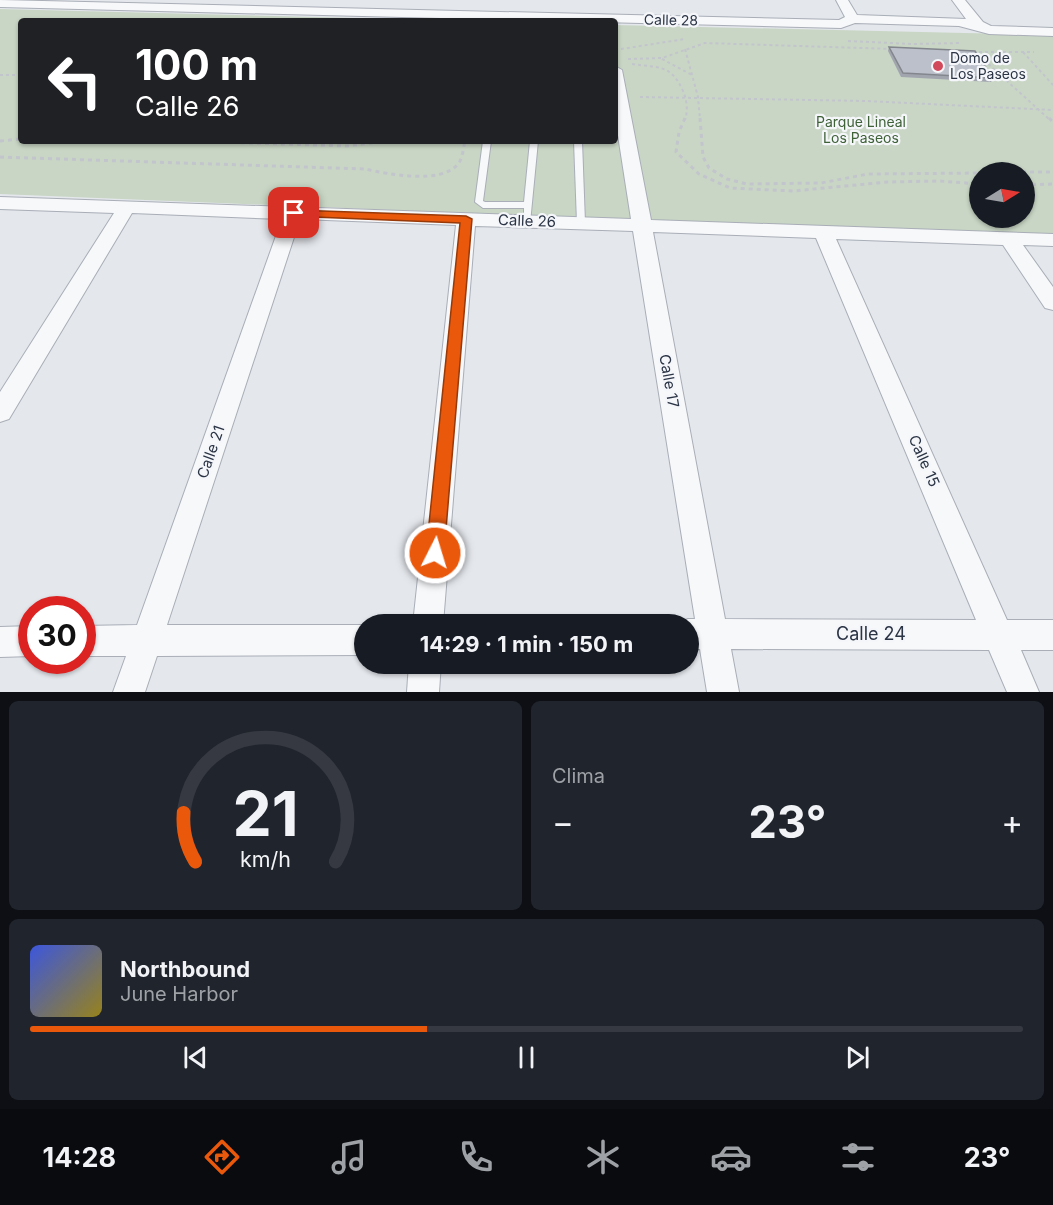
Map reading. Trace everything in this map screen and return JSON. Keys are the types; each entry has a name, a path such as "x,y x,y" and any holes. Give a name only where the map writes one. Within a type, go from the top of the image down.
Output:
{"street":[{"path":"483,15 486,0"},
{"path":"606,0 607,18"},
{"path":"842,0 853,20"},
{"path":"958,0 978,25"},
{"name":"Calle 28","path":"7,2 370,6 557,18"},
{"name":"Calle 28","path":"618,20 730,16 842,24 853,20 978,25 989,30 1053,32"},
{"name":"Calle 17","path":"621,64 620,97 643,225 700,634 723,692"},
{"name":"Calle 26","path":"0,203 466,219 527,213 581,223 1053,240"},
{"path":"0,412 127,207"},
{"name":"Calle 21","path":"129,692 294,213"},
{"path":"429,614 466,219"},
{"name":"Calle 15","path":"823,231 1000,634 1023,692"},
{"path":"1008,238 1053,303"},
{"name":"Calle 24","path":"700,634 1053,635"},
{"path":"96,641 354,640"},
{"path":"0,642 18,641"},
{"path":"423,692 424,674"}],"lane":[{"path":"487,144 479,202 483,205 527,213 534,144"},
{"path":"578,144 581,223"}],"path":[{"path":"621,64 662,58 705,43 900,50"},
{"path":"685,49 698,98 703,157 709,168 727,179 747,184 793,185 821,183 868,174 969,172"},
{"path":"964,52 1043,52"},
{"path":"975,52 1053,122"},
{"path":"1022,52 1053,85"},
{"path":"662,58 692,75"},
{"path":"621,64 662,68 676,75 686,98 687,114 679,132 676,152 699,174 730,188 793,191 887,182 969,183"},
{"path":"0,75 18,75"},
{"path":"620,97 941,104 1053,110"},
{"path":"0,141 18,139"},
{"path":"282,144 347,146 363,144"},
{"path":"0,157 365,169 392,176 446,174 459,164 464,144"},
{"path":"1035,172 1053,172"},
{"path":"1035,185 1053,184"}],"green space":[{"name":"Parque Lineal Los Paseos","path":"0,9 352,18 18,18 18,144 618,144 618,25 1053,35 1053,237 0,194"}],"building":[{"name":"Domo de Los Paseos","path":"889,47 975,51 993,78 903,73"}],"place":[{"name":"Domo de Los Paseos","path":"938,66"}],"route":[{"path":"294,213 466,219 435,553"}]}
